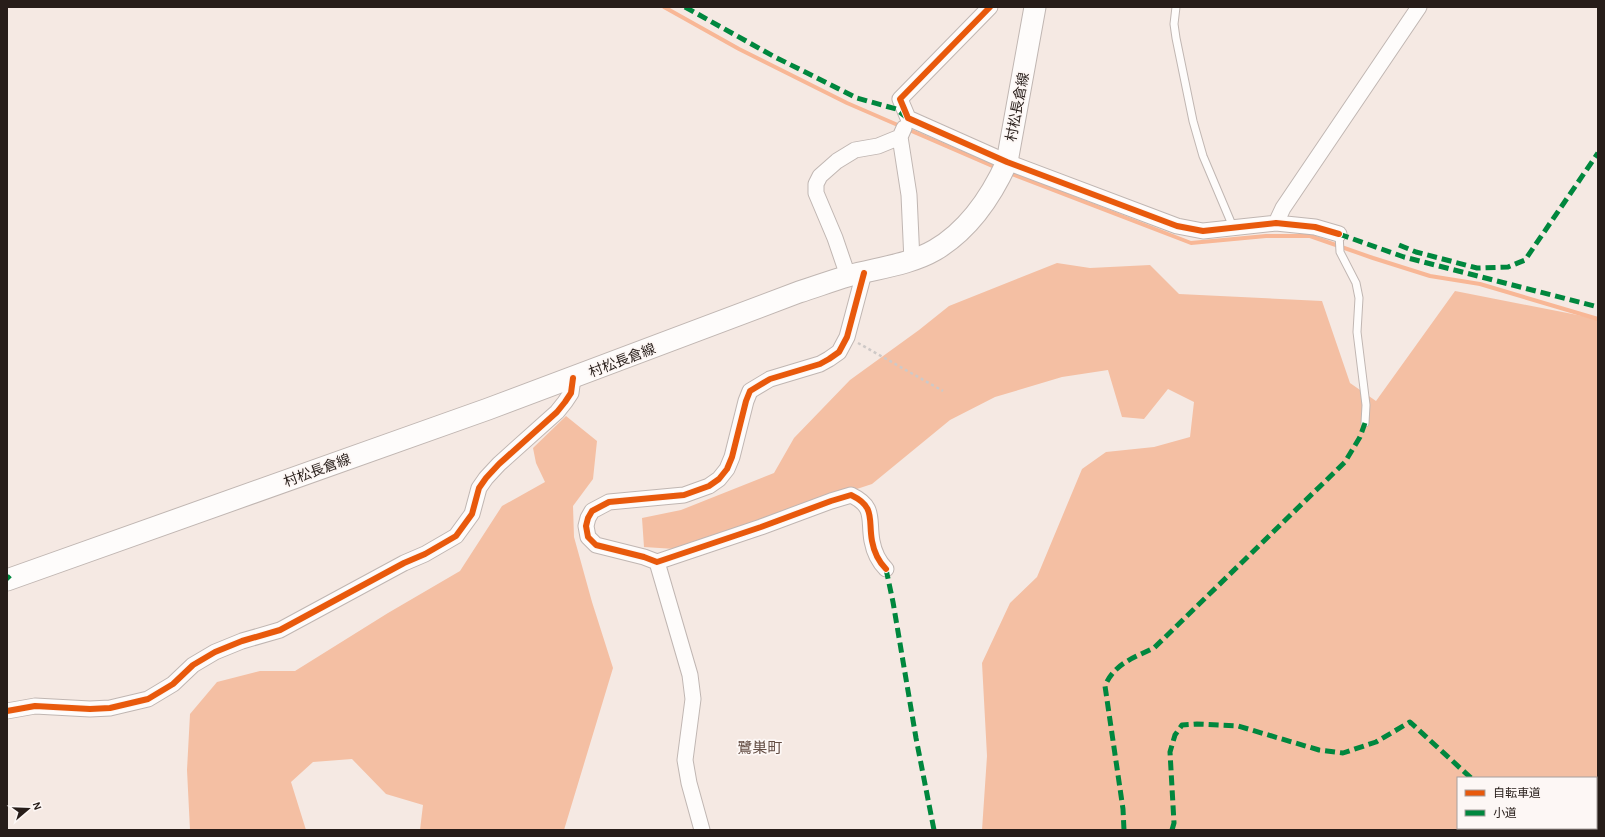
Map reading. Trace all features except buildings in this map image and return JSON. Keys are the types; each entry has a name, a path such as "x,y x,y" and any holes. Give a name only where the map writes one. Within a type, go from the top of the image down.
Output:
{"main road":[{"name":"村松長倉線","path":"7,580 573,378 799,292 856,275 912,261 935,250 965,227 982,207 997,184 1007,162 1035,7"}],"street":[{"path":"990,7 900,99 908,118 1007,162 1177,226 1203,231 1276,223 1315,226 1339,234"},
{"path":"1276,223 1283,208 1419,7"},
{"path":"908,118 900,137 909,195 912,261"},
{"path":"886,569 880,562 875,552 872,541 872,522 866,505 851,495 761,528 657,562 644,557 596,545 588,537 586,526 592,511 609,502 684,495 709,486 719,479 732,457 746,401 750,391 770,379 820,364 839,352 847,337 856,275 836,238 816,193 816,184 820,176 837,161 855,150 878,146 900,137"},
{"path":"7,711 35,706 90,709 110,708 148,698 173,684 193,665 215,652 242,641 280,630 404,563 426,554 448,542 456,536 472,514 479,488 486,478 499,464 557,412 571,393 573,378"},
{"path":"657,562 690,675 693,699 685,760 689,783 702,830"}],"lane":[{"path":"1176,7 1174,24 1176,38 1193,121 1203,156 1233,227"},
{"path":"1339,234 1340,252 1356,283 1359,298 1357,332 1366,405 1365,423"}],"path":[{"path":"847,337 943,391"}],"shaded area":[{"path":"1057,263 1090,268 1150,265 1179,294 1322,301 1350,383 1376,401 1455,291 1598,319 1598,830 982,830 987,756 982,663 1010,603 1037,577 1082,469 1106,452 1154,447 1190,437 1194,402 1168,389 1144,419 1122,417 1108,370 1062,377 995,397 950,420 872,484 675,549 644,547 642,518 681,510 774,473 794,438 850,380 919,330 949,306"},
{"path":"566,416 597,441 593,479 573,506 574,537 592,602 613,668 564,830 420,830 423,805 386,794 352,759 313,762 291,782 306,830 190,830 187,770 190,714 217,682 260,671 295,671 388,613 460,571 502,506 545,482 536,463 533,448"}],"waterway":[{"path":"664,7 739,49 847,103 997,168"},
{"path":"1009,173 1191,243 1266,236 1310,236 1430,276 1480,284 1598,319"}],"marked path":[{"path":"685,7 773,56 857,98 896,109 906,117"},
{"path":"1399,245 1416,252 1477,268 1508,267 1525,260 1598,153"},
{"path":"1339,234 1404,257 1598,307"},
{"path":"1124,830 1123,809 1105,686 1109,678 1125,662 1154,648 1345,462 1360,437 1365,423"},
{"path":"886,569 934,830"},
{"path":"7,576 10,579"},
{"path":"1172,830 1174,823 1170,752 1175,735 1182,725 1197,724 1238,726 1319,750 1343,753 1376,742 1410,722 1470,777"}],"cycle path":[{"path":"990,7 900,99 908,118 1007,162 1177,226 1203,231 1276,223 1315,227 1339,234"},
{"path":"864,273 847,337 839,352 820,364 770,379 750,391 746,401 732,457 727,469 719,479 709,486 684,495 609,502 592,511 586,526 588,537 596,545 644,557 657,562 851,495 864,504 868,509 874,549 879,560 886,569"},
{"path":"7,711 35,706 90,709 110,708 148,699 173,684 193,665 215,652 242,641 280,630 404,563 425,554 456,536 472,514 479,488 486,478 499,464 557,412 571,393 573,378"}],"district":[{"name":"鷺巣町","path":"760,748"}]}
